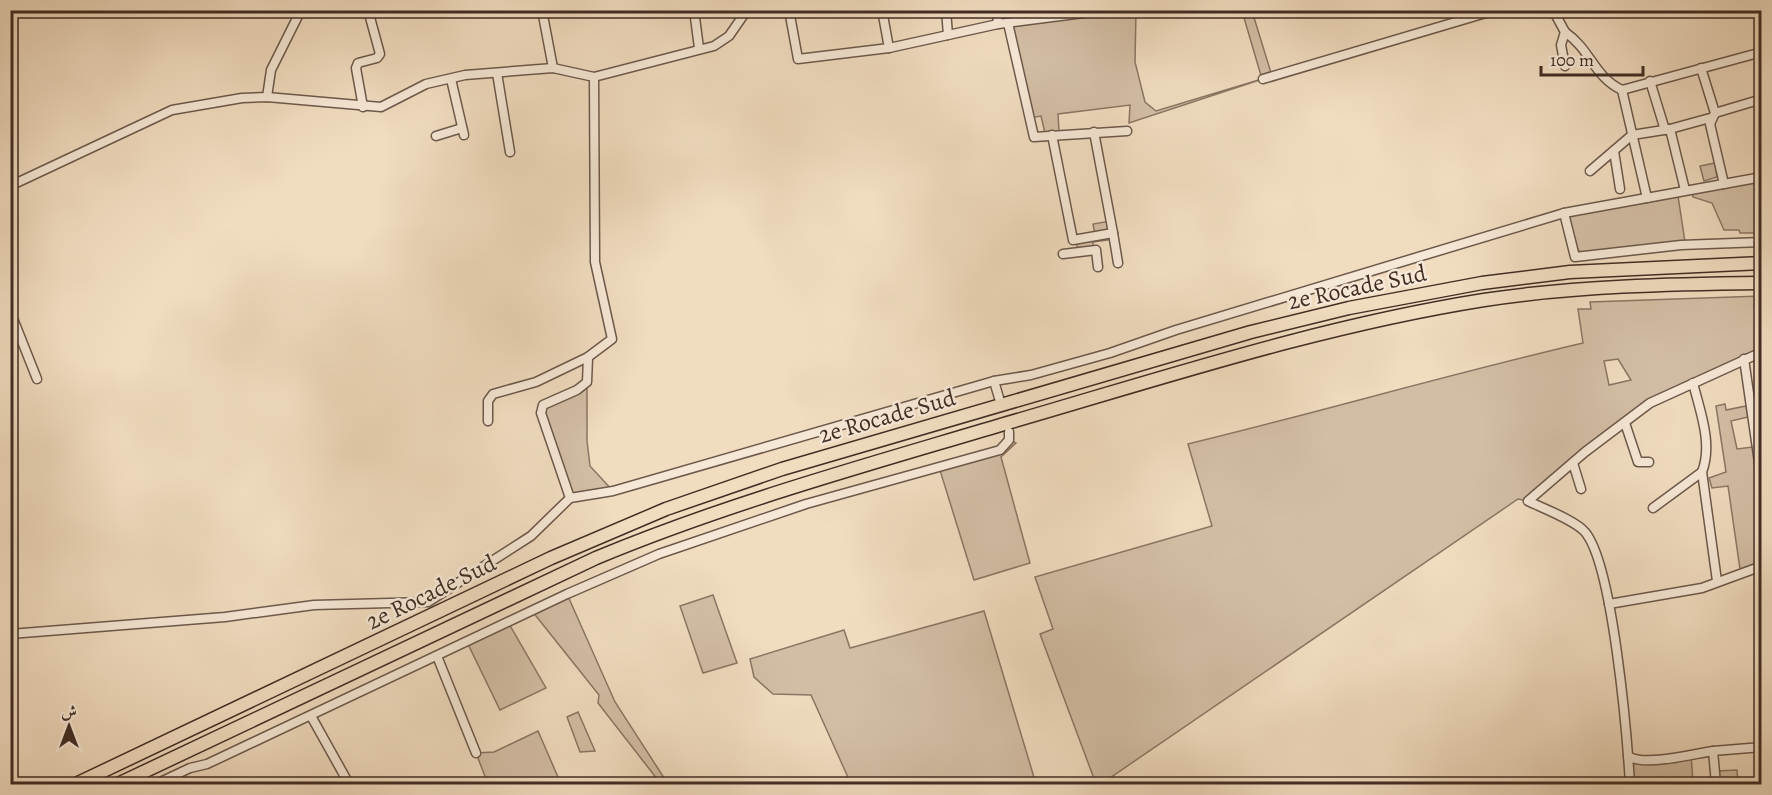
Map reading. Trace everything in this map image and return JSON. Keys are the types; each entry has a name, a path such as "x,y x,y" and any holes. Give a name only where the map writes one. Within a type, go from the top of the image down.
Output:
{"highway":[{"name":"2e Rocade Sud","path":"76,784 571,549 666,509 782,469 1251,332 1349,308 1482,283 1570,272 1761,263"},
{"name":"2e Rocade Sud","path":"118,784 596,558 662,530 777,492 1218,361 1305,337 1391,317 1557,291 1689,283 1761,283"}],"street":[{"path":"267,97 272,70 301,10"},
{"path":"363,107 356,68 358,63 377,58 380,54 368,10"},
{"path":"542,10 553,68"},
{"path":"694,10 699,48"},
{"path":"10,186 172,110 242,98 267,97 381,108 426,84 451,79 553,68 594,77 714,45 729,36 747,10"},
{"path":"789,10 798,59 889,48 998,24 1063,13 1107,10"},
{"path":"882,10 889,48"},
{"path":"946,10 948,35"},
{"path":"997,10 998,24"},
{"path":"1022,10 1023,21"},
{"path":"1263,79 1496,10"},
{"path":"1503,10 1524,10"},
{"path":"1553,10 1565,32 1580,43 1606,82 1622,90 1761,54"},
{"path":"1008,23 1034,137 1127,131"},
{"path":"1565,32 1562,45 1565,66"},
{"path":"1701,68 1724,184"},
{"path":"497,73 510,152"},
{"path":"488,421 488,401 493,394 536,382 588,357 612,339 595,262 594,77"},
{"path":"436,136 463,131 451,79"},
{"path":"1650,81 1685,190"},
{"path":"1622,90 1647,198"},
{"path":"1590,171 1632,135 1667,130 1761,99"},
{"path":"1094,132 1118,263"},
{"path":"1052,135 1073,240 1113,233"},
{"path":"1614,151 1620,189"},
{"path":"10,634 225,617 314,605 428,602 531,536 570,498 613,491 994,381 1031,375 1110,353 1176,330 1564,213 1761,177"},
{"path":"1564,213 1575,257 1671,246 1761,242"},
{"path":"1076,239 1078,252"},
{"path":"1063,254 1096,250 1098,267"},
{"path":"10,311 37,379"},
{"path":"1630,784 1630,761 1609,604 1599,565 1583,529 1528,501 1650,403 1761,352"},
{"path":"570,498 541,412 543,405 577,390 587,382 588,357"},
{"path":"1744,359 1761,483"},
{"path":"994,381 999,398"},
{"path":"1693,383 1707,446 1707,459 1702,472 1717,581"},
{"path":"1625,423 1638,462 1649,462"},
{"path":"156,784 190,768 207,764 659,554 806,504 1000,450 1009,440 1009,432"},
{"path":"1573,463 1581,489"},
{"path":"1653,508 1702,472"},
{"path":"1609,604 1702,588 1761,566"},
{"path":"437,656 476,753"},
{"path":"311,716 349,784"},
{"path":"1630,761 1761,747"},
{"path":"1713,751 1716,784"}],"shaded area":[{"path":"1107,11 1136,11 1135,62 1145,102 1156,111 1262,79 1242,11 1252,11 1272,76 1129,123 1130,105 1058,114 1059,131 1045,133 1041,116 1030,118 1008,23"},
{"path":"1715,163 1717,177 1704,181 1700,166"},
{"path":"1761,180 1761,233 1724,230 1712,203 1693,197 1692,191"},
{"path":"1678,196 1685,242 1582,253 1578,250 1568,215"},
{"path":"1110,221 1114,239 1093,242 1093,249 1078,252 1076,239 1095,235 1093,224"},
{"path":"1761,296 1761,352 1650,403 1528,501 1518,499 1101,784 1096,784 1040,634 1053,629 1035,577 1212,526 1188,444 1583,343 1578,309 1591,309 1590,302","holes":["1618,359 1631,380 1609,385 1604,361"]},
{"path":"587,382 587,441 590,466 613,491 570,498 543,405"},
{"path":"1725,404 1726,410 1746,406 1748,417 1731,421 1737,449 1753,447 1761,497 1761,562 1740,569 1728,486 1712,488 1709,478 1726,472 1716,406"},
{"path":"1009,440 1016,443 1001,457 1030,563 974,580 939,467 1000,450"},
{"path":"567,594 615,702 668,784 661,784 598,703 599,695 532,611"},
{"path":"713,595 737,663 703,673 680,606"},
{"path":"984,611 1036,784 851,784 811,695 773,694 754,677 750,659 844,630 850,648"},
{"path":"508,622 546,688 500,710 467,642"},
{"path":"578,712 595,751 580,752 567,717"},
{"path":"538,731 561,784 488,784 476,753 494,752"},
{"path":"1691,754 1693,784 1630,784 1628,756 1635,761"},
{"path":"1737,770 1738,784 1718,784 1717,771"}]}
